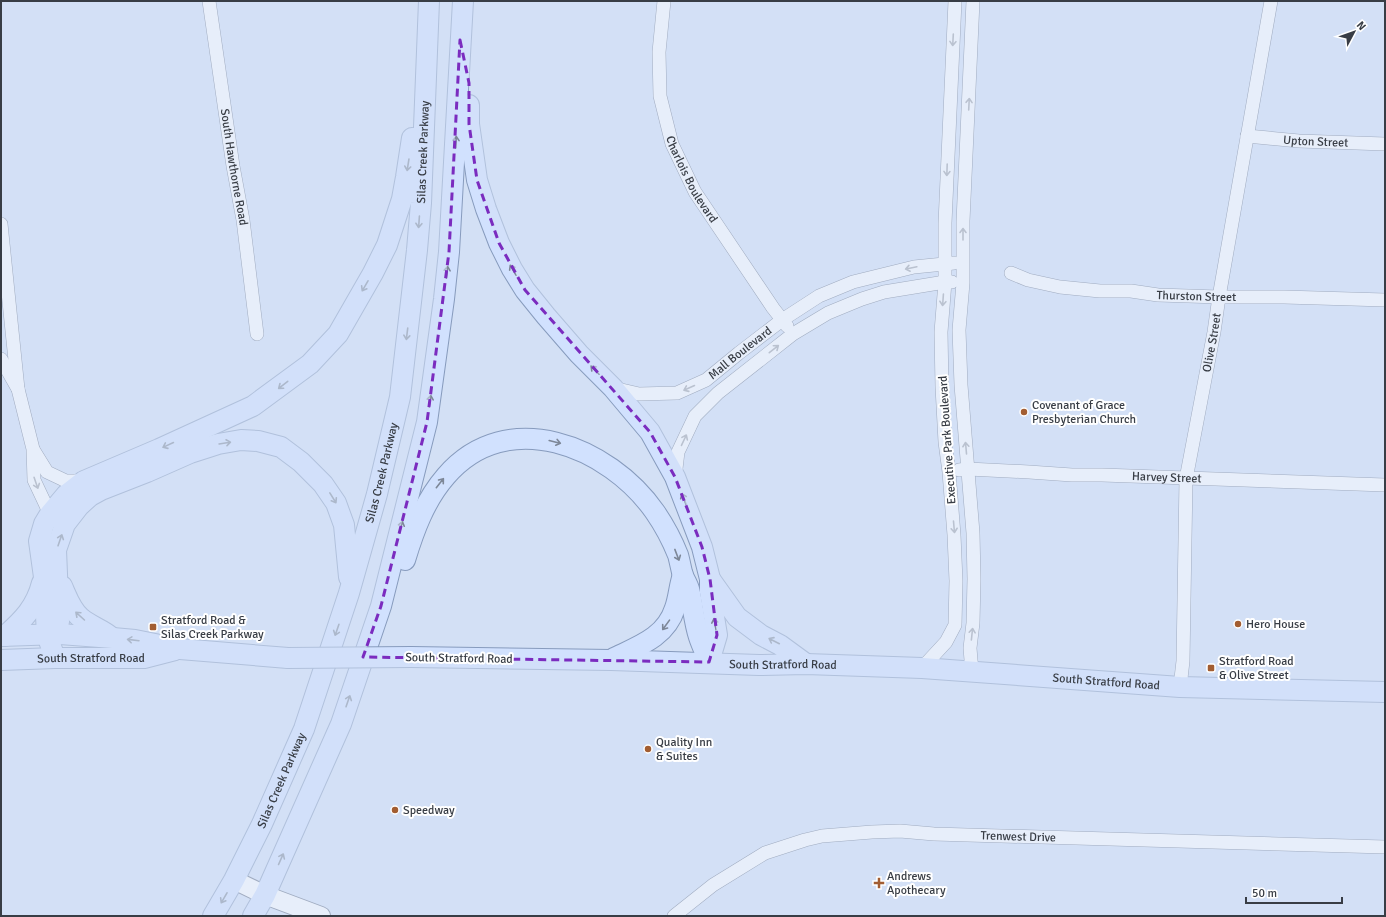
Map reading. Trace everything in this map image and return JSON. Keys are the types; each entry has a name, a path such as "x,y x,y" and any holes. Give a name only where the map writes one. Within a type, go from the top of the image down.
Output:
{"main road":[{"path":"112,638 104,631 82,619 51,578 39,541 44,524 50,514 66,495 84,481 253,406 310,364 338,334 373,273 387,245 402,199 411,142 420,10 424,1"},
{"name":"Silas Creek Parkway","path":"213,916 234,880 262,824 304,729 350,593 377,494 400,397 419,226 429,1"},
{"path":"252,916 265,895 341,724 381,606 427,422 449,252 463,1"},
{"path":"460,40 469,83 469,124 477,180 499,243 515,274 546,316 579,354 613,388 650,432 675,477 702,547 710,579 710,592 717,635 709,662"},
{"path":"381,606 401,573 415,529 425,507 435,490 446,476 473,453 494,444 524,438 541,439 558,442 576,448 595,458 618,474 637,491 658,518 677,553 683,575 689,588 699,637 709,662"},
{"path":"56,658 51,578 56,550 65,524 79,506 90,496 101,490 190,453 218,444 241,440 258,441 281,447 300,462 323,484 336,503 344,525 350,593"},
{"path":"611,660 657,636 664,628 675,609 683,575"},
{"path":"3,636 22,621 34,606 40,592 51,578"},
{"path":"710,579 737,617 761,635 780,645 806,664"},
{"name":"South Stratford Road","path":"3,636 54,635 112,638 135,640 180,649 288,658 411,657 709,662 759,665 806,664 922,668 1180,687 1385,692"},
{"name":"South Stratford Road","path":"1,660 56,658 144,658 180,649"},
{"path":"234,880 265,895 321,916"}],"street":[{"name":"South Hawthorne Road","path":"209,1 232,166 243,220 257,334"},
{"name":"Charlois Boulevard","path":"664,1 659,52 660,96 672,144 695,192 773,308 793,334"},
{"name":"Executive Park Boulevard","path":"922,668 946,642 954,625 956,581 955,542 945,442 941,332 945,282 946,200 955,1"},
{"name":"Executive Park Boulevard","path":"972,672 970,648 973,623 973,533 961,385 959,330 963,283 964,202 974,1"},
{"name":"Olive Street","path":"1180,687 1183,656 1186,479 1214,332 1271,1"},
{"path":"951,78 970,82"},
{"name":"Upton Street","path":"1247,136 1299,141 1385,144"},
{"path":"946,200 964,202"},
{"path":"1,224 18,389 33,449 34,480 50,514"},
{"name":"Mall Boulevard","path":"613,388 639,394 677,393 706,380 782,320 818,296 859,280 914,267 963,262"},
{"name":"Thurston Street","path":"1011,273 1028,280 1060,288 1100,291 1131,291 1158,295 1219,297 1385,300"},
{"path":"859,280 862,299"},
{"name":"Mall Boulevard","path":"675,477 678,452 695,416 718,393 793,334 828,313 884,292 945,282 963,283"},
{"path":"1,359 18,389"},
{"path":"33,449 47,472 66,481 84,481"},
{"name":"Harvey Street","path":"949,472 968,469 1072,475 1385,485"},
{"name":"Trenwest Drive","path":"674,916 713,885 765,853 822,836 900,831 934,834 1385,847"}],"highlighted area":[{"path":"460,40 469,83 469,124 477,180 499,243 525,290 650,432 675,477 702,547 710,579 717,635 709,662 363,657 381,606 427,422 449,252"}],"place":[{"name":"Covenant of Grace Presbyterian Church","path":"1024,412"},
{"name":"Hero House","path":"1238,624"},
{"name":"Stratford Road & Silas Creek Parkway","path":"153,627"},
{"name":"Stratford Road & Olive Street","path":"1211,668"},
{"name":"Quality Inn & Suites","path":"648,749"},
{"name":"Speedway","path":"395,810"},
{"name":"Andrews Apothecary","path":"879,883"}]}
